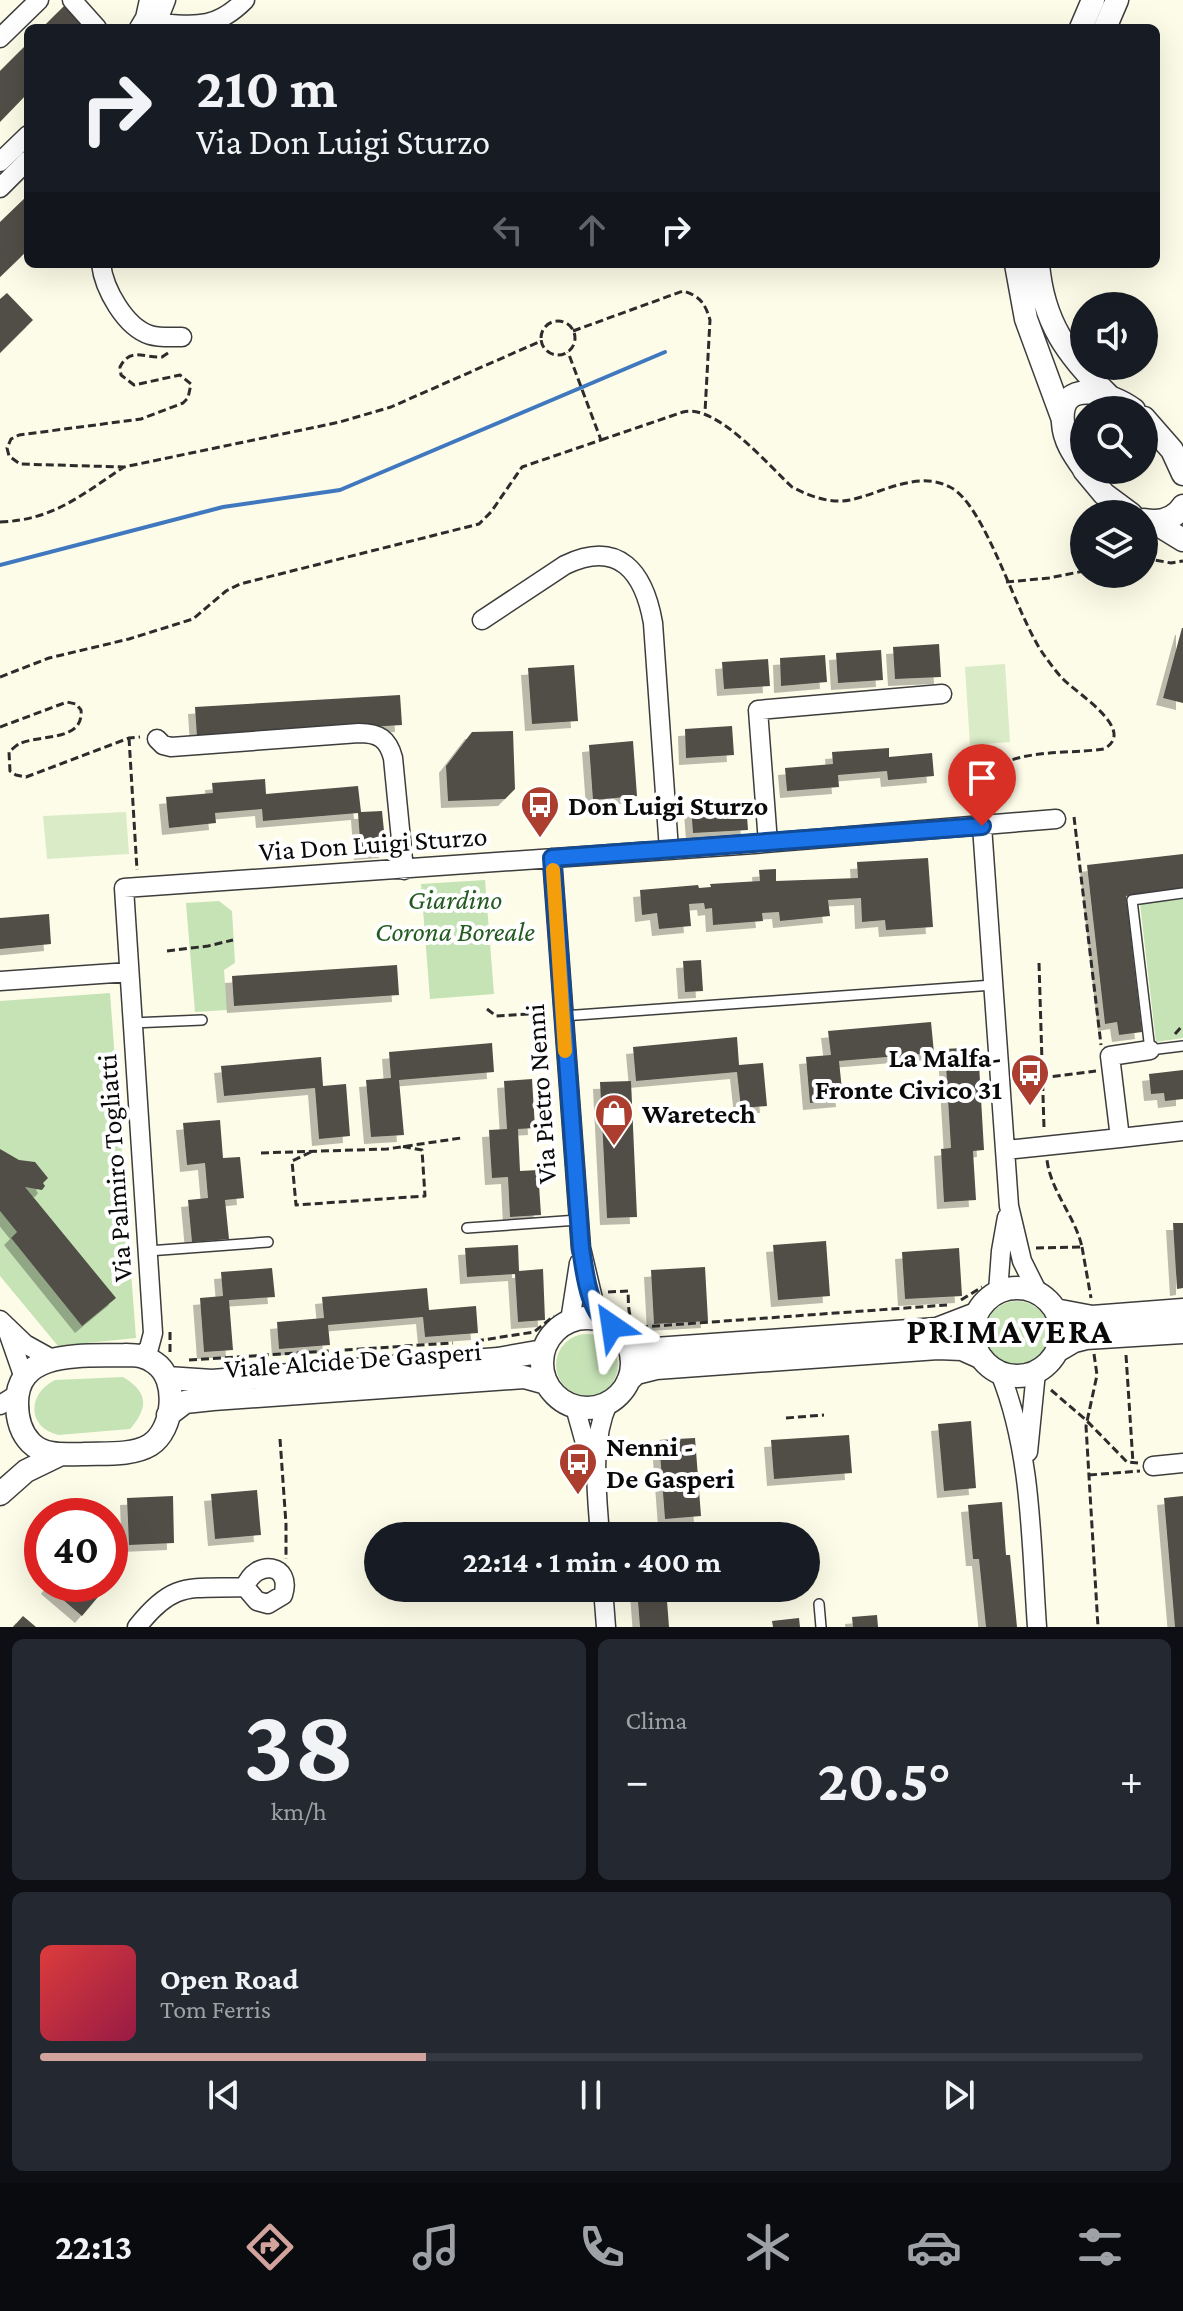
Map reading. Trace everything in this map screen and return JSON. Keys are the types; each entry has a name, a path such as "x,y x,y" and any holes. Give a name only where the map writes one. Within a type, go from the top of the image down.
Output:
{"street":[{"path":"0,38 39,0"},
{"path":"72,0 93,24"},
{"path":"141,24 149,0"},
{"path":"158,24 166,0"},
{"path":"204,24 226,17 245,0"},
{"path":"1083,24 1093,0"},
{"path":"1107,24 1117,0"},
{"path":"0,162 24,139"},
{"path":"0,188 24,164"},
{"path":"102,268 116,302 132,324 147,334 176,337"},
{"path":"1017,268 1029,328 1070,446"},
{"path":"1039,268 1042,293 1054,329 1087,375 1108,395"},
{"path":"1062,417 1074,395 1094,392 1108,395"},
{"path":"1158,434 1172,450 1183,474"},
{"path":"1096,484 1114,500"},
{"path":"1158,518 1172,518 1183,506"},
{"path":"1158,527 1183,540"},
{"path":"482,620 574,560 592,556 611,557 633,570 647,595 653,623 669,850"},
{"path":"768,843 758,710 942,694"},
{"path":"157,739 171,747 359,733 381,736 393,758 404,870"},
{"name":"Via Don Luigi Sturzo","path":"131,888 768,843 1065,818"},
{"path":"976,826 993,985 1009,1206 1022,1261 1038,1293 1055,1310 1094,1327 1125,1335 1183,1332"},
{"name":"Via Pietro Nenni","path":"552,858 581,1248 591,1293 604,1322"},
{"name":"Via Palmiro Togliatti","path":"131,888 129,972 153,1337 147,1352 141,1356"},
{"path":"0,981 129,972"},
{"path":"1120,1138 1111,1062 1150,1050"},
{"path":"1006,1150 1183,1131"},
{"path":"980,1357 973,1336 976,1314 992,1288 1009,1206"},
{"path":"581,1248 563,1316 543,1351 542,1367 546,1383 561,1400 575,1407 597,1407 608,1403 636,1373 656,1368 926,1348 956,1348 980,1357 1000,1373 1018,1377 1036,1375 1057,1351 1094,1327 1183,1310"},
{"path":"992,1288 1038,1293"},
{"path":"1055,1310 1061,1330 1057,1351"},
{"path":"627,1344 641,1350 937,1329 976,1314"},
{"path":"563,1316 604,1322 618,1331 627,1344 632,1363 628,1381"},
{"path":"4,1325 38,1353 52,1359"},
{"path":"1,1492 15,1464 14,1392 4,1325"},
{"name":"Viale Alcide De Gasperi","path":"168,1368 212,1381 498,1359 543,1351"},
{"path":"14,1392 33,1368 52,1359 141,1356 168,1368 170,1400 163,1430 150,1445 125,1451 59,1455 36,1448 14,1425"},
{"path":"1000,1373 1013,1410 1026,1483 1037,1627"},
{"path":"1026,1483 1036,1375"},
{"name":"Viale Alcide De Gasperi","path":"168,1415 185,1402 213,1399 524,1377 546,1383"},
{"path":"599,1522 596,1486 598,1435 608,1403"},
{"path":"575,1407 596,1486"},
{"path":"1,1492 26,1471 59,1455"},
{"path":"1153,1466 1183,1463"},
{"path":"263,1568 275,1569 285,1584 283,1595 268,1604 257,1601 245,1587 253,1574 263,1568"},
{"path":"137,1627 164,1597 191,1589 245,1587"},
{"path":"604,1602 606,1627"}],"lane":[{"path":"1183,893 1132,900 1150,1050 1183,1046"},
{"path":"563,1014 993,985"},
{"path":"132,1023 202,1020"},
{"path":"467,1228 578,1220"},
{"path":"148,1251 268,1242"},
{"path":"819,1604 821,1627"}],"path":[{"path":"573,331 683,291 697,295 706,305 710,320 705,413"},
{"path":"555,321 566,323 573,331 574,342 568,352 553,355 544,348 542,331 555,321"},
{"path":"176,337 168,355 154,358 134,354 120,367 121,375 134,385 180,375 191,384 188,398 183,403 141,419 19,435 11,439 7,448 9,456 20,464 124,467 340,422 437,388 541,341"},
{"path":"568,352 601,440"},
{"path":"0,677 49,658 129,639 193,619 226,591 240,584 475,526 491,512 522,467 689,410 705,413 722,423 792,487 806,495 848,500 921,481 946,485 964,498 984,529 1035,642 1062,678 1109,720 1115,734 1113,743 1104,749 1035,755 995,767 977,788 972,803 976,826"},
{"path":"0,522 47,515 124,467"},
{"path":"1158,561 1183,561"},
{"path":"1006,582 1070,574"},
{"path":"0,727 67,702 76,704 81,710 81,723 74,731 19,744 9,752 10,771 26,777 129,738 144,736 157,739"},
{"path":"129,738 131,888"},
{"path":"1065,818 1101,1051 1111,1062"},
{"path":"167,951 233,940"},
{"path":"487,1009 496,1016 563,1014"},
{"path":"1001,1083 1111,1062"},
{"path":"261,1153 400,1146 461,1138"},
{"path":"311,1152 292,1161 296,1205 425,1196 422,1150 400,1146"},
{"path":"1082,1247 1090,1286 1097,1375 1086,1420 1098,1627"},
{"path":"591,1293 628,1291 631,1320 642,1327 947,1305 958,1302 967,1294 992,1288"},
{"path":"470,1343 532,1333 563,1316"},
{"path":"168,1368 170,1320"},
{"path":"1125,1335 1133,1463"},
{"path":"182,1360 460,1343"},
{"path":"1036,1375 1127,1462 1145,1462 1153,1466"},
{"path":"786,1418 824,1415"},
{"path":"280,1439 286,1524 285,1584"},
{"path":"1089,1475 1145,1471 1153,1466"}],"green space":[{"path":"1005,664 1010,742 970,745 965,667"},
{"path":"126,812 129,854 47,859 43,816"},
{"name":"Giardino Corona Boreale","path":"485,880 494,994 430,999 421,884"},
{"path":"1183,899 1183,1038 1156,1042 1140,904"},
{"path":"219,901 232,911 235,963 224,970 227,1010 195,1012 186,903"},
{"path":"110,993 136,1338 58,1346 0,1276 0,1001"},
{"path":"1011,1301 1023,1301 1040,1310 1047,1321 1047,1345 1040,1356 1023,1365 1011,1365 999,1360 990,1351 985,1339 985,1327 990,1315 999,1306"},
{"path":"587,1334 609,1343 618,1365 609,1387 587,1396 565,1387 556,1365 565,1343"},
{"path":"123,1377 137,1388 143,1400 140,1414 130,1429 58,1435 40,1425 36,1418 34,1409 40,1393 55,1380"}],"building":[{"path":"65,5 85,24 46,24"},
{"path":"24,47 24,97 0,122 0,71"},
{"path":"24,199 24,254 0,277 0,222"},
{"path":"7,293 33,320 0,353 0,299"},
{"path":"1183,628 1183,703 1163,698"},
{"path":"939,644 941,677 895,679 893,647"},
{"path":"881,650 883,680 838,683 836,653"},
{"path":"825,655 827,682 781,686 780,658"},
{"path":"768,659 770,686 724,689 722,662"},
{"path":"574,665 578,721 532,724 528,668"},
{"path":"400,695 402,725 197,737 195,707"},
{"path":"732,726 734,755 686,758 685,729"},
{"path":"513,731 515,789 505,799 448,801 446,766 472,732"},
{"path":"633,741 637,796 593,800 589,745"},
{"path":"889,748 889,757 932,753 934,776 888,780 887,771 838,775 839,787 787,791 785,768 833,764 832,752"},
{"path":"265,779 266,794 358,786 361,812 382,811 386,851 361,853 358,813 263,821 262,809 215,813 216,823 169,828 166,797 213,793 212,783"},
{"path":"746,803 748,830 693,833 691,806"},
{"path":"1183,854 1183,890 1126,896 1142,1032 1119,1035 1117,1022 1105,1024 1087,865"},
{"path":"928,858 933,927 886,930 885,920 862,922 861,898 828,900 830,916 780,921 779,912 762,913 763,921 713,925 712,908 705,909 704,903 689,904 691,926 659,929 657,913 642,915 640,890 698,885 699,888 711,887 710,884 760,881 759,870 776,869 776,881 858,878 857,862"},
{"path":"49,914 51,944 0,949 0,918"},
{"path":"701,960 703,991 685,992 683,961"},
{"path":"397,965 399,995 234,1006 232,976"},
{"path":"931,1022 934,1053 839,1061 843,1100 810,1103 806,1057 831,1055 828,1031"},
{"path":"737,1037 739,1065 763,1063 767,1106 741,1108 737,1072 636,1081 633,1047"},
{"path":"492,1043 494,1072 399,1080 404,1135 371,1137 366,1080 391,1078 389,1052"},
{"path":"978,1047 984,1150 973,1151 976,1200 944,1202 941,1149 951,1148 945,1049"},
{"path":"321,1057 323,1086 346,1084 350,1136 319,1139 315,1088 224,1096 221,1066"},
{"path":"1183,1070 1183,1099 1165,1101 1164,1093 1151,1094 1149,1074"},
{"path":"532,1079 535,1128 518,1129 520,1171 538,1170 541,1215 510,1217 508,1177 492,1178 489,1130 507,1129 504,1081"},
{"path":"631,1081 637,1217 607,1218 600,1082"},
{"path":"220,1120 223,1158 240,1157 244,1198 225,1200 229,1239 192,1242 188,1200 208,1198 205,1163 187,1165 183,1123"},
{"path":"0,1149 19,1160 35,1162 48,1178 42,1190 25,1187 116,1298 82,1326 11,1238 17,1232 0,1211"},
{"path":"1173,1223 1183,1223 1183,1288 1177,1289"},
{"path":"826,1241 830,1296 778,1300 773,1245"},
{"path":"518,1245 519,1271 543,1269 545,1320 518,1322 515,1274 467,1277 465,1248"},
{"path":"959,1248 962,1296 905,1299 902,1252"},
{"path":"705,1267 708,1321 654,1324 651,1270"},
{"path":"272,1268 275,1297 229,1300 233,1350 204,1352 200,1298 223,1296 221,1272"},
{"path":"427,1288 429,1310 476,1306 478,1333 425,1337 423,1317 328,1325 330,1345 279,1349 277,1322 324,1318 322,1297"},
{"path":"971,1421 976,1488 944,1491 938,1424"},
{"path":"849,1435 852,1473 774,1479 771,1440"},
{"path":"695,1438 701,1516 665,1519 659,1440"},
{"path":"257,1490 261,1535 215,1539 211,1494"},
{"path":"173,1496 174,1543 129,1545 127,1498"},
{"path":"1183,1496 1183,1627 1175,1627 1164,1498"},
{"path":"1002,1502 1017,1627 986,1627 979,1559 973,1559 968,1505"},
{"path":"66,1602 94,1602 82,1616"},
{"path":"638,1602 667,1602 669,1627 640,1627"},
{"path":"877,1615 878,1627 853,1627 852,1617"},
{"path":"23,1616 36,1627 13,1627"},
{"path":"799,1618 800,1627 773,1627 772,1621"}],"waterway":[{"path":"0,565 223,507 340,490 665,352"}],"slow traffic":[{"path":"553,870 565,1051"}],"place":[{"name":"Don Luigi Sturzo","path":"540,839"},
{"name":"La Malfa- Fronte Civico 31","path":"1030,1107"},
{"name":"Waretech","path":"614,1147"},
{"name":"Nenni - De Gasperi","path":"578,1496"}],"district":[{"name":"PRIMAVERA","path":"1010,1330"}],"route":[{"path":"612,1326 604,1322 596,1309 581,1248 552,858 982,826"}]}
